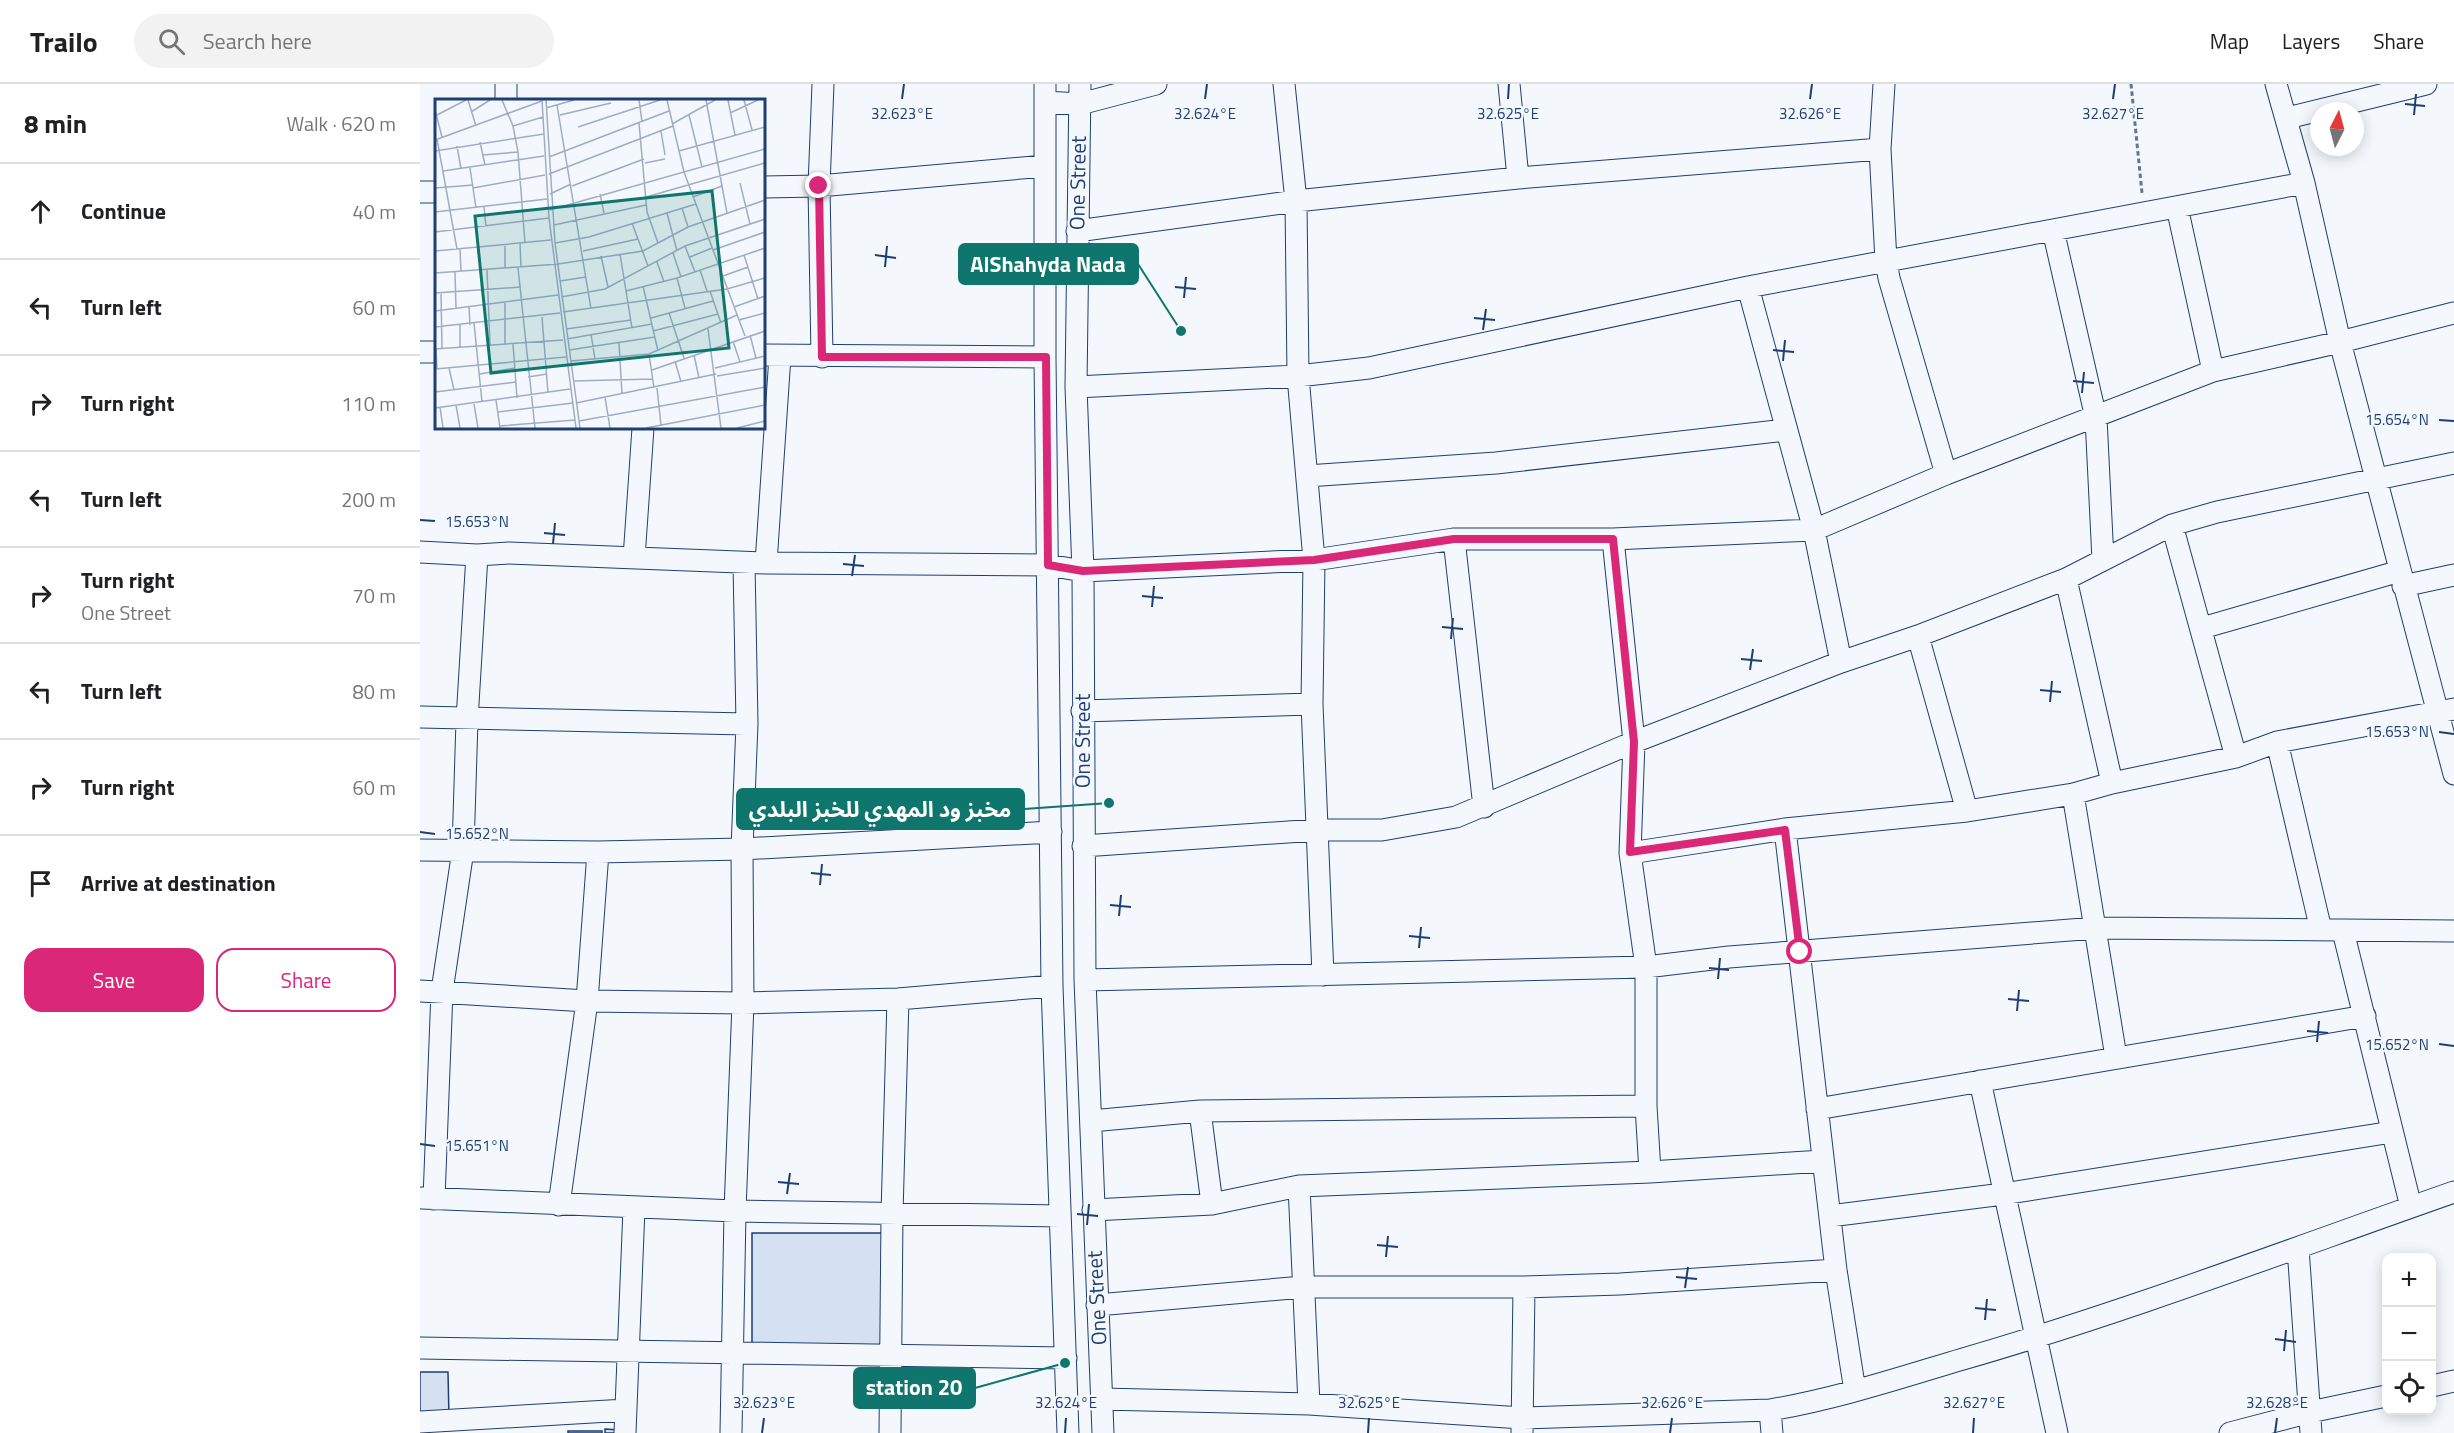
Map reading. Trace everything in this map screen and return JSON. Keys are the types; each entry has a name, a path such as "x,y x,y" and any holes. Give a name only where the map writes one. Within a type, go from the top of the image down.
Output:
{"street":[{"path":"822,357 819,186 823,84"},
{"path":"1045,93 1080,94 1156,84"},
{"path":"1284,84 1296,201 1298,376 1314,560 1312,704 1323,975"},
{"path":"1509,84 1518,178"},
{"path":"1884,84 1881,149 1886,261 1946,474"},
{"path":"2276,84 2304,183 2340,342 2402,579 2445,711 2454,774"},
{"path":"2287,118 2426,84"},
{"name":"One Street","path":"1045,93 1052,986 1068,1433"},
{"name":"One Street","path":"1080,94 1076,387 1083,571 1085,980 1103,1433"},
{"path":"1077,231 1296,201 1518,178 1881,149"},
{"path":"765,188 819,186 1045,166"},
{"path":"1076,387 1298,376 1369,368 1748,287 2304,183"},
{"path":"2177,207 2213,371"},
{"path":"2053,230 2096,418 2103,560"},
{"path":"1748,287 1814,530 1841,662"},
{"path":"420,552 477,555 509,553 744,563 1048,565 1083,571 1314,560 1454,539 1613,539 1814,530 1946,474 2213,371 2454,313"},
{"path":"766,563 772,356 1046,357"},
{"path":"634,558 643,429"},
{"path":"1307,476 1496,463 1785,430"},
{"path":"1083,846 1317,830 1382,830 1456,817 1634,742 2066,579 2172,525 2217,512 2454,463"},
{"path":"2172,525 2236,757"},
{"path":"1454,539 1484,807"},
{"path":"1613,539 1634,742 1630,852 1646,967 1646,1106 1650,1172"},
{"path":"477,555 467,720 463,850 442,991 427,1198 735,1211 1060,1216"},
{"path":"731,1433 735,1211 743,1003 742,849 747,724 744,563"},
{"path":"2202,628 2402,579 2454,575"},
{"path":"2066,579 2112,783"},
{"path":"1918,636 1967,811"},
{"path":"1082,711 1312,704"},
{"path":"1630,852 1785,830 1967,811 2073,794 2112,783 2236,757 2277,742 2445,711"},
{"path":"420,717 467,720 747,724"},
{"path":"2277,742 2321,930"},
{"path":"2073,794 2116,1057"},
{"path":"1785,830 1836,1270 1855,1391"},
{"path":"420,850 598,852 742,849 1051,832"},
{"path":"559,1205 587,1001 598,852"},
{"path":"1085,980 1646,967 1729,957 2096,928 2454,931"},
{"path":"2343,931 2411,1207"},
{"path":"420,991 587,1001 743,1003 898,999 1052,986"},
{"path":"890,1433 892,1214 898,999"},
{"path":"1817,1109 2365,1016"},
{"path":"1980,1081 2057,1433"},
{"path":"1091,1121 1200,1111 1646,1106"},
{"path":"1200,1111 1212,1204"},
{"path":"1830,1216 2003,1194 2392,1132"},
{"path":"1093,1210 1212,1204 1299,1186 1650,1172 1823,1161"},
{"path":"1299,1186 1309,1404"},
{"path":"1102,1399 1309,1404 1522,1426 1770,1410 1810,1403 1855,1391 2035,1338 2454,1192"},
{"path":"625,1433 634,1208"},
{"path":"2298,1248 2310,1423"},
{"path":"1097,1305 1303,1287 1524,1287 1620,1284 1836,1270"},
{"path":"1522,1426 1524,1287"},
{"path":"420,1348 1066,1358"},
{"path":"2436,1385 2454,1381"},
{"path":"2230,1433 2310,1423 2382,1397"},
{"path":"420,1422 626,1410"},
{"path":"1770,1410 1772,1433"}],"path":[{"path":"2131,84 2144,213"}],"building":[{"path":"752,1233 884,1233 884,1348 752,1349"},
{"path":"420,1372 448,1372 449,1418 420,1419"},
{"path":"605,1429 619,1430 618,1433 605,1433"},
{"path":"568,1431 602,1431 602,1433 568,1433"}],"place":[{"name":"AlShahyda Nada","path":"1181,331"},
{"name":"مخبز ود المهدي للخبز البلدي","path":"1109,803"},
{"name":"station 20","path":"1065,1363"}],"route":[{"path":"819,186 822,357 1046,357 1048,565 1083,571 1314,560 1454,539 1613,539 1634,742 1630,852 1785,830 1800,952"}]}
